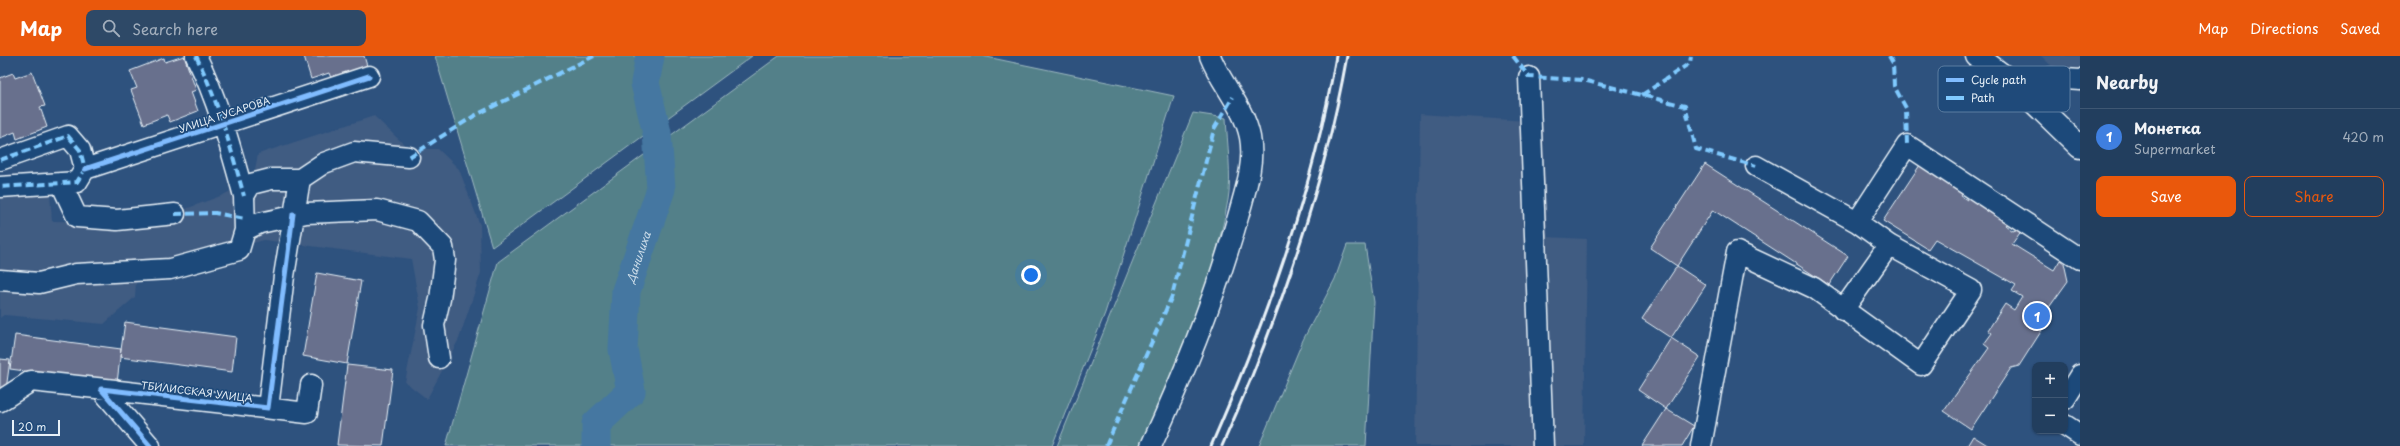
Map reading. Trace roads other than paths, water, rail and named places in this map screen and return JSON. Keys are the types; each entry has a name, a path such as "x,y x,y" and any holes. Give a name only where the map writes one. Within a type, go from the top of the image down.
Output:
{"main road":[{"path":"1978,56 1991,66"},
{"path":"2043,112 2077,146"}],"street":[{"path":"0,280 39,283 76,274 170,270 238,250 245,230 244,196 208,80 196,56"},
{"path":"1151,446 1178,387 1226,263 1251,171 1250,138 1244,118 1216,72 1210,56"},
{"name":"УЛИЦА ГУСАРОВА","path":"0,187 77,182 85,169 369,76"},
{"path":"1529,77 1543,446"},
{"path":"2070,79 2080,80"},
{"path":"0,160 68,136 80,150 85,169"},
{"path":"1857,222 1907,145 2080,259"},
{"path":"244,196 251,184 272,179 300,179 324,163 354,152 410,157"},
{"path":"1701,446 1737,252 1814,288 1921,365 1971,290 1890,245 1857,222 1756,166"},
{"path":"268,408 293,214 300,179"},
{"path":"61,183 77,217 117,220 175,214"},
{"path":"245,230 293,214 377,210 418,221 443,248 445,260 440,299 434,325 439,358"},
{"path":"1843,310 1890,245"},
{"path":"2066,398 2080,375"},
{"name":"ТБИЛИССКАЯ УЛИЦА","path":"0,402 31,380 307,413 311,385"},
{"path":"101,389 150,446"},
{"path":"2068,427 2080,435"},
{"path":"2077,446 2080,441"}],"waterway":[{"name":"Данилиха","path":"596,446 596,424 631,391 623,349 626,291 661,189 657,133 645,83 650,56"}],"railway":[{"path":"1211,446 1269,303 1286,254 1301,206 1314,156 1336,56"},
{"path":"1222,446 1262,351 1280,303 1312,206 1337,106 1347,56"}],"place":[{"name":"Монетка","path":"2037,316"}]}
